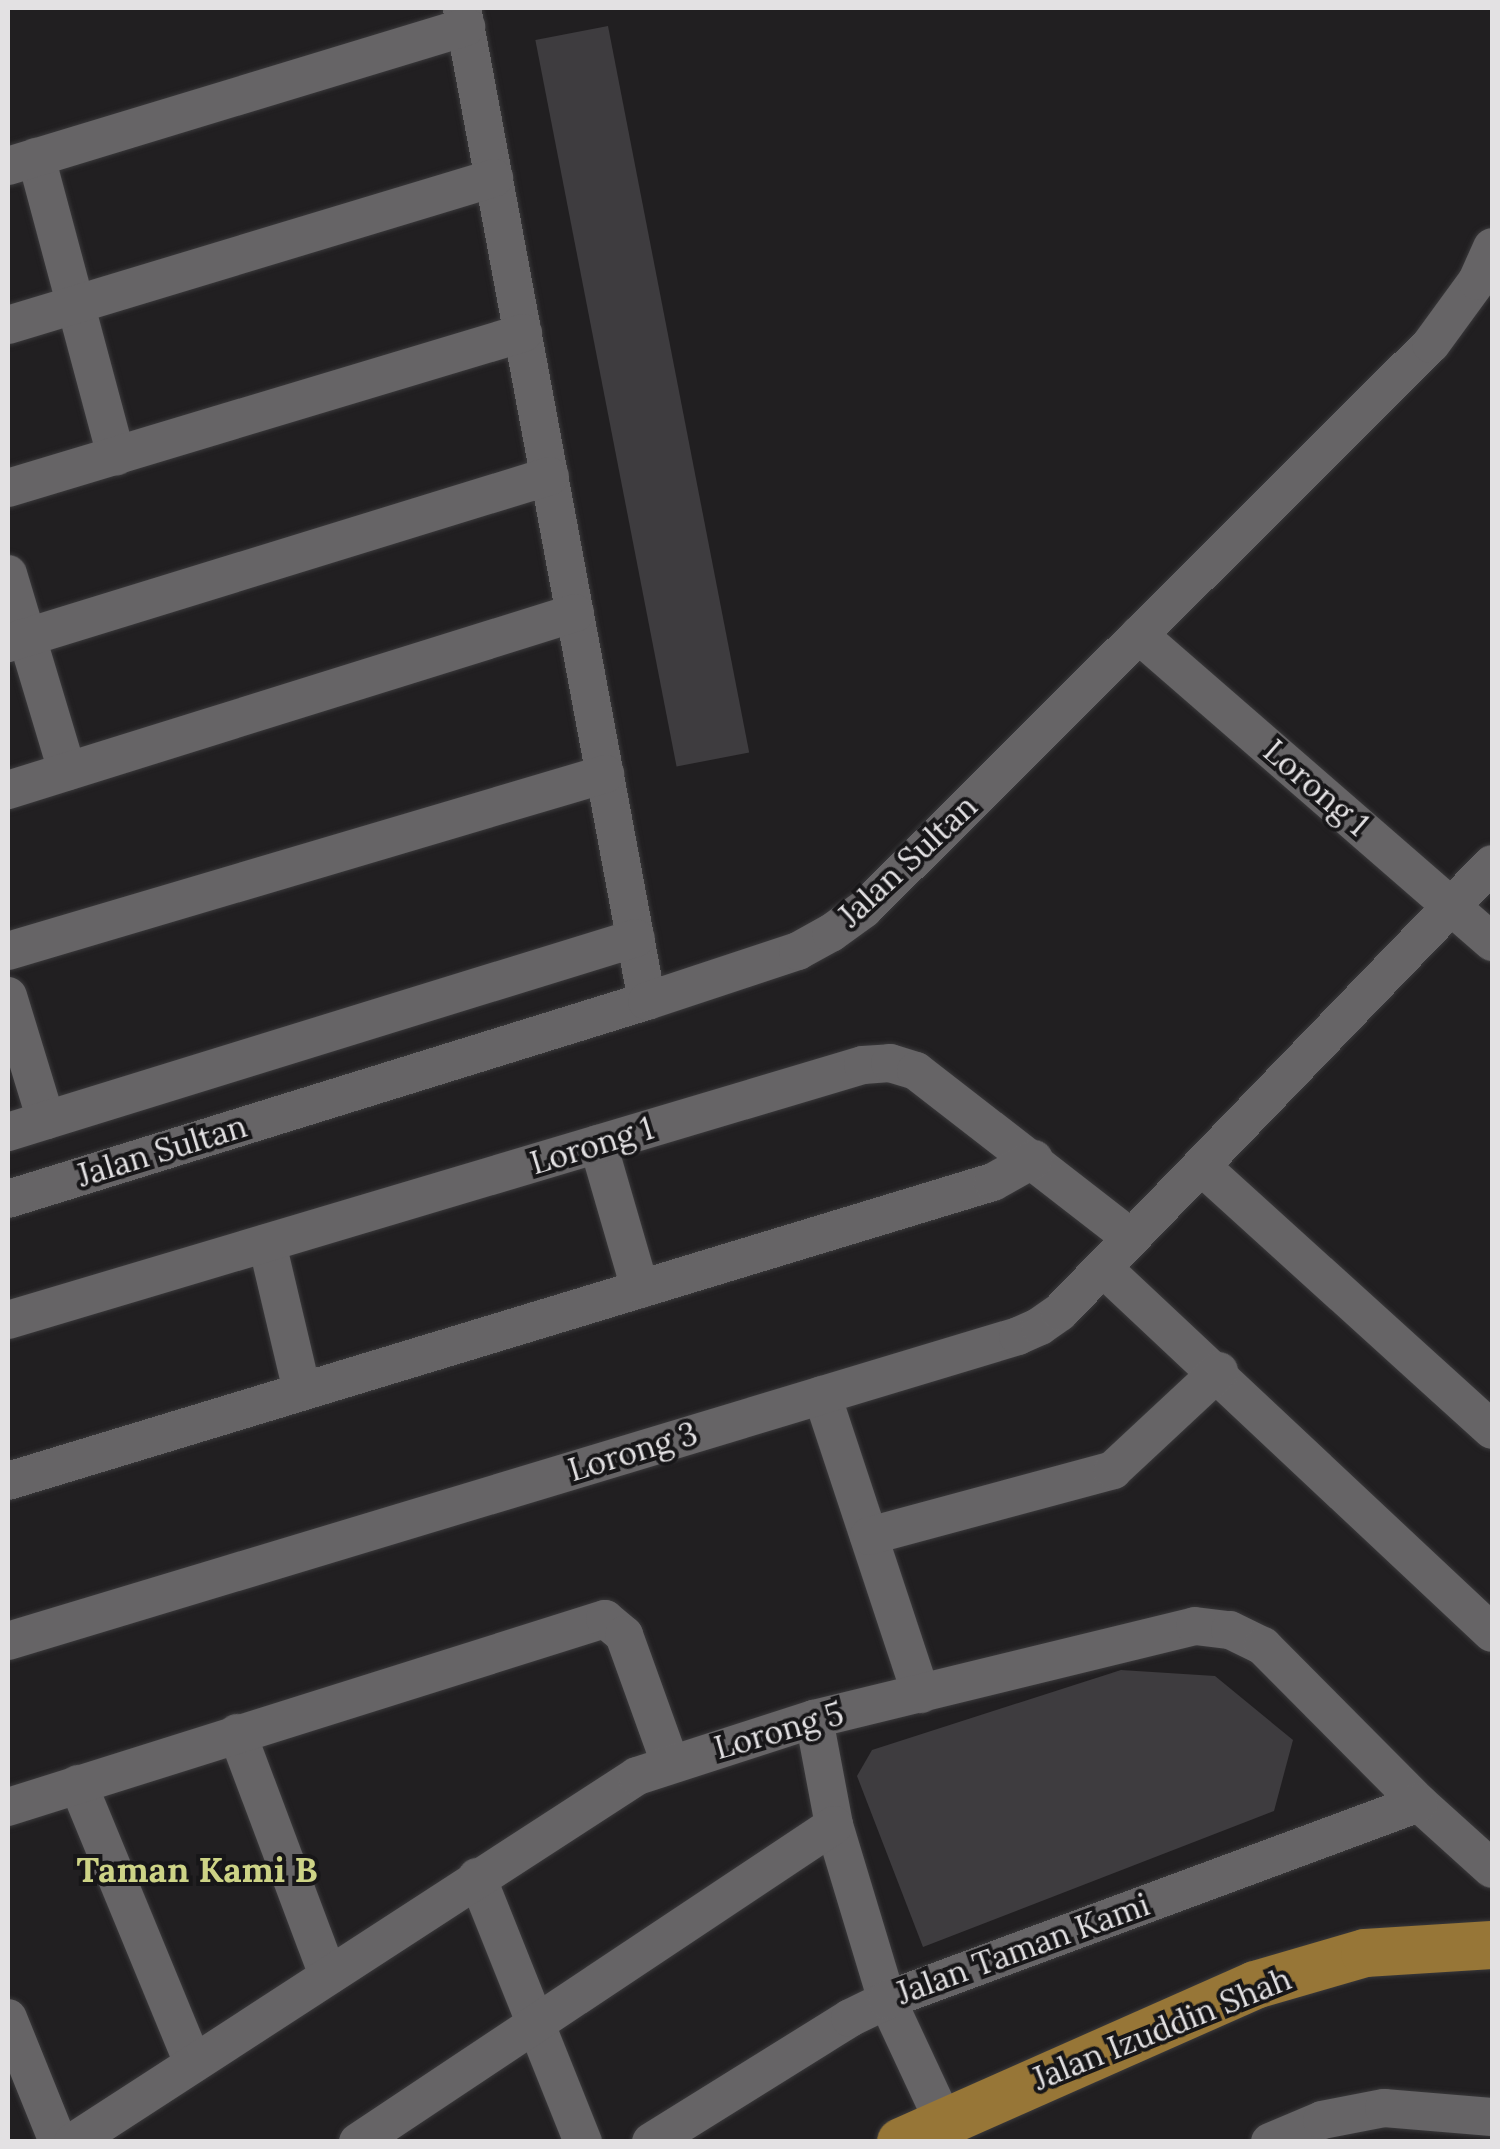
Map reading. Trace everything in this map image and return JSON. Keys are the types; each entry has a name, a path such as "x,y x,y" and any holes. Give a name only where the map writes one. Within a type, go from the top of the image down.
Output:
{"main road":[{"name":"Jalan Izuddin Shah","path":"901,2142 943,2120 1255,1985 1366,1953 1492,1945"}],"street":[{"path":"116,456 77,304 22,162 464,17 647,1001"},
{"path":"8,325 494,178"},
{"name":"Jalan Sultan","path":"8,1198 798,951 864,909 1431,344 1477,281 1492,247"},
{"path":"8,488 523,333"},
{"path":"17,640 550,476"},
{"path":"8,574 17,640 67,771"},
{"path":"8,790 575,613"},
{"name":"Lorong 1","path":"1139,635 1492,942"},
{"path":"8,951 605,774"},
{"name":"Lorong 3","path":"8,1640 1018,1336 1060,1312 1492,864"},
{"path":"8,1132 636,938"},
{"path":"8,996 46,1120"},
{"name":"Lorong 1","path":"8,1320 863,1064 890,1063 916,1071 1132,1238"},
{"path":"598,1144 640,1289"},
{"path":"8,1481 993,1182 1034,1159"},
{"path":"1200,1166 1492,1430"},
{"path":"267,1242 302,1392"},
{"path":"1103,1268 1219,1372 1492,1633"},
{"path":"869,1536 1113,1470 1219,1372"},
{"path":"822,1396 921,1694"},
{"path":"8,1807 606,1619 624,1635 670,1764"},
{"name":"Lorong 5","path":"73,2142 605,1794 670,1764 814,1719 1195,1626 1230,1630 1262,1646 1418,1803 1492,1869"},
{"path":"814,1719 834,1825 887,2000 943,2120"},
{"path":"237,1733 328,1975"},
{"path":"78,1784 193,2063"},
{"name":"Jalan Taman Kami","path":"650,2142 850,2018 887,2000 1418,1803"},
{"path":"358,2142 834,1825"},
{"path":"477,1877 583,2142"},
{"path":"8,2018 58,2142"},
{"path":"1270,2142 1322,2120 1384,2108 1420,2126 1492,2117"}],"building":[{"path":"608,26 749,752 677,767 535,40"},
{"path":"1121,1670 1215,1676 1293,1740 1274,1811 923,1947 857,1776 872,1750"}],"district":[{"name":"Taman Kami B","path":"197,1870"}]}
